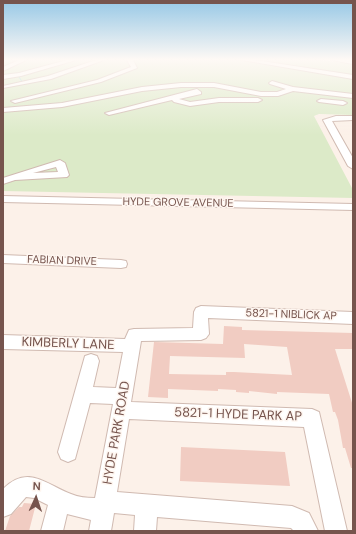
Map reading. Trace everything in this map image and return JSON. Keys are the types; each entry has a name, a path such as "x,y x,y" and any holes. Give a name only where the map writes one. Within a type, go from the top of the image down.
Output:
{"street":[{"path":"5,87 15,85"},
{"path":"3,104 83,85"},
{"path":"3,110 62,105 142,89 181,85 214,85 261,94 283,94 293,89"},
{"path":"279,85 293,89 353,96"},
{"path":"109,113 191,93"},
{"path":"178,96 175,99 176,101 182,103 219,100 262,100"},
{"path":"321,101 353,104"},
{"path":"353,118 327,120 353,166"},
{"path":"3,181 16,176"},
{"name":"HYDE GROVE AVENUE","path":"3,199 353,207"},
{"name":"FABIAN DRIVE","path":"3,259 122,264"},
{"name":"5821-1 NIBLICK AP","path":"133,340 201,334 202,312 353,318"},
{"name":"KIMBERLY LANE","path":"3,342 133,340"},
{"name":"HYDE PARK ROAD","path":"100,531 133,340"},
{"path":"68,452 91,361"},
{"path":"83,394 122,403"},
{"name":"5821-1 HYDE PARK AP","path":"122,403 312,418 336,531"},
{"path":"3,506 13,492 23,487 35,487 60,500 78,507 147,506 292,517 301,521 307,531"},
{"path":"52,531 60,500"},
{"path":"145,531 147,506"}],"green space":[{"path":"3,85 353,85 353,115 319,114 314,116 353,190 353,198 3,191"}],"building":[{"path":"224,326 242,327 242,330 353,333 353,349 335,349 353,406 353,468 351,468 345,448 343,448 338,420 335,412 333,412 329,394 277,392 277,394 249,391 249,393 236,392 236,390 218,389 218,391 168,389 168,398 148,397 154,342 223,344","holes":["244,344 287,347 292,375 234,372 226,372 226,375 169,374 170,356 245,358"]},
{"path":"181,447 285,452 290,486 180,481"},
{"path":"24,503 36,504 29,531 5,531 10,516 19,507 22,507"}]}
